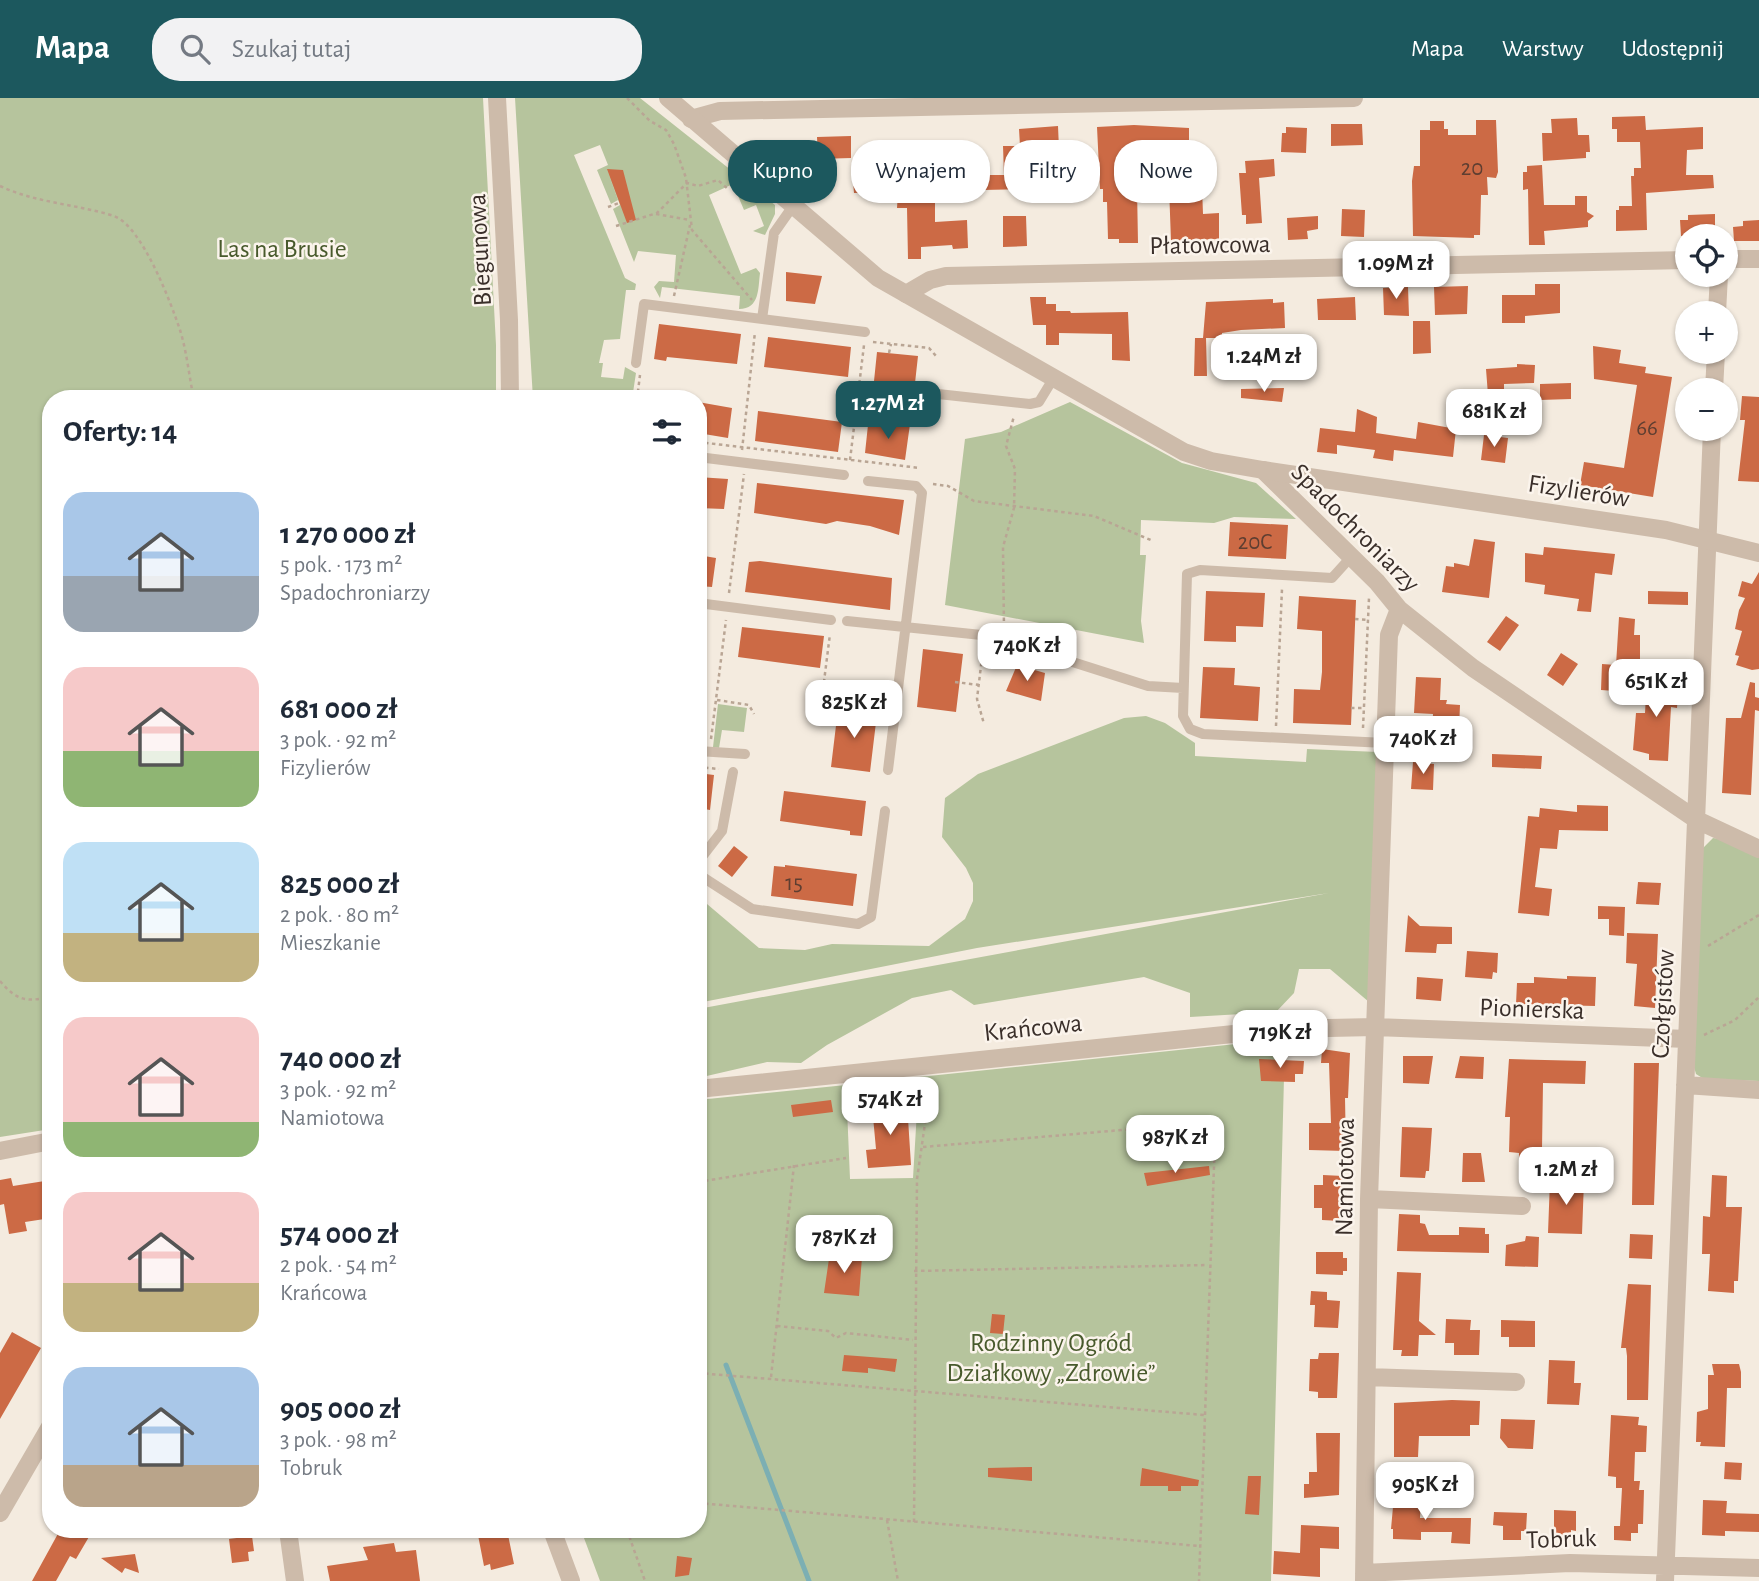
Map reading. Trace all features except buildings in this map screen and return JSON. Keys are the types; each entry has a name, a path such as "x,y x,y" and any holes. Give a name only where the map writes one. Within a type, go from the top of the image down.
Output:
{"street":[{"name":"Biegunowa","path":"497,98 509,320 510,390"},
{"name":"Spadochroniarzy","path":"668,98 864,267 906,294 1184,452 1211,461 1263,470 1399,609 1495,683 1697,820 1759,849"},
{"path":"691,119 720,111 1354,98"},
{"path":"1738,260 1759,259"},
{"name":"Płatowcowa","path":"906,294 930,280 946,276 1675,260"},
{"name":"Czołgistów","path":"1665,1573 1712,441"},
{"name":"Fizylierów","path":"1263,470 1546,512 1708,540 1759,554"},
{"name":"Namiotowa","path":"1364,1577 1374,1027 1389,635 1399,609"},
{"name":"Pionierska","path":"1374,1027 1687,1039"},
{"name":"Krańcowa","path":"707,1088 1250,1031 1374,1027"},
{"path":"1685,1086 1759,1090"},
{"path":"0,1151 42,1143"},
{"path":"1369,1199 1522,1206"},
{"path":"1367,1377 1516,1382"},
{"path":"3,1502 42,1439"},
{"path":"289,1538 295,1581"},
{"path":"555,1538 571,1581"},
{"name":"Tobruk","path":"1364,1577 1570,1563 1665,1573 1759,1568"}],"lane":[{"path":"761,317 774,233 793,206"},
{"path":"636,363 645,304 865,332"},
{"path":"929,393 1016,403 1039,402 1053,379"},
{"path":"707,458 844,475"},
{"path":"868,481 916,486 922,493 888,770"},
{"path":"1351,557 1332,578 1200,570 1187,574 1183,716 1190,729 1203,734 1385,743"},
{"path":"707,604 831,620"},
{"path":"847,621 985,635 1148,686 1183,688"},
{"path":"707,752 745,754"},
{"path":"707,850 722,831 733,772"},
{"path":"707,880 752,909 858,923 867,921 871,917 885,811"}],"path":[{"path":"627,98 650,121 666,130 674,144 687,183 690,223 672,307"},
{"path":"687,183 698,186 718,180 728,189"},
{"path":"615,226 654,214 687,183"},
{"path":"0,186 20,195 113,216 129,227 146,250 180,331 192,390"},
{"path":"608,207 619,203"},
{"path":"654,214 690,223 761,317 741,447 743,463 710,753"},
{"path":"850,460 864,341 929,348 936,356"},
{"path":"889,353 891,344"},
{"path":"636,363 641,369 638,390"},
{"path":"1001,640 1006,620 1003,547 1014,505 1015,469 1006,446 1016,403"},
{"path":"707,443 920,468"},
{"path":"783,452 784,444"},
{"path":"808,455 809,447"},
{"path":"875,463 876,455"},
{"path":"916,486 948,486 974,501 1094,516 1153,541"},
{"path":"1276,737 1282,575"},
{"path":"1362,742 1369,596 1363,590"},
{"path":"1355,619 1368,620"},
{"path":"815,723 820,713 831,620"},
{"path":"984,724 977,699 985,635"},
{"path":"955,682 979,685"},
{"path":"716,700 749,705 754,714"},
{"path":"1351,708 1364,708"},
{"path":"707,768 733,772"},
{"path":"1691,957 1759,915"},
{"path":"0,981 9,992 22,1000 42,998"},
{"path":"1687,1039 1735,1020 1759,997"},
{"path":"914,1522 914,1271 917,1179 931,1064"},
{"path":"923,1147 1204,1123 1215,1139 1208,1265 1199,1581"},
{"path":"707,1180 846,1158"},
{"path":"771,1379 794,1165"},
{"path":"914,1271 1208,1265"},
{"path":"777,1326 828,1331 836,1338 846,1333 914,1340"},
{"path":"707,1374 913,1393 1204,1415"},
{"path":"707,1504 1199,1546"},
{"path":"887,1520 898,1581"},
{"path":"630,1538 645,1581"}],"green space":[{"name":"Las na Brusie","path":"0,98 483,98 496,390 42,390 42,1130 0,1137"},
{"path":"515,98 640,98 728,168 728,186 709,195 741,274 756,268 760,273 757,297 751,305 739,309 740,296 662,287 660,298 654,287 659,281 674,282 676,255 638,251 634,262 613,209 620,205 607,169 618,200 611,204 597,170 608,165 600,145 574,155 625,278 636,284 635,290 626,290 620,339 604,340 599,363 603,363 601,377 623,379 625,367 636,373 633,390 532,390"},
{"path":"741,203 775,205 775,214 765,235 753,231 764,226 756,205 744,210"},
{"path":"1070,402 1182,463 1256,483 1296,519 1234,517 1214,523 1141,520 1140,555 1146,555 1141,621 1144,643 945,605 965,439 1001,432"},
{"path":"718,704 747,708 744,732 722,730 719,748 713,747"},
{"path":"1146,716 1165,723 1195,743 1195,756 1306,762 1307,749 1378,752 1369,1002 1330,969 1299,969 1294,993 1276,1012 1190,1017 1190,993 1144,977 974,1005 951,990 912,998 827,1045 801,1063 767,1062 707,1076 707,1007 1329,893 977,948 707,1001 707,904 759,948 805,950 832,944 929,946 965,919 973,901 973,883 966,868 942,837 945,798 978,774 1124,718"},
{"path":"1713,838 1728,840 1759,858 1759,1081 1704,1079 1696,1074 1694,1067 1703,848"},
{"name":"Rodzinny Ogród Działkowy „Zdrowie”","path":"1285,1039 1271,1581 600,1581 584,1538 707,1538 707,1099 846,1085 850,1179 913,1178 919,1077"}],"waterway":[{"path":"726,1365 809,1581"}]}
